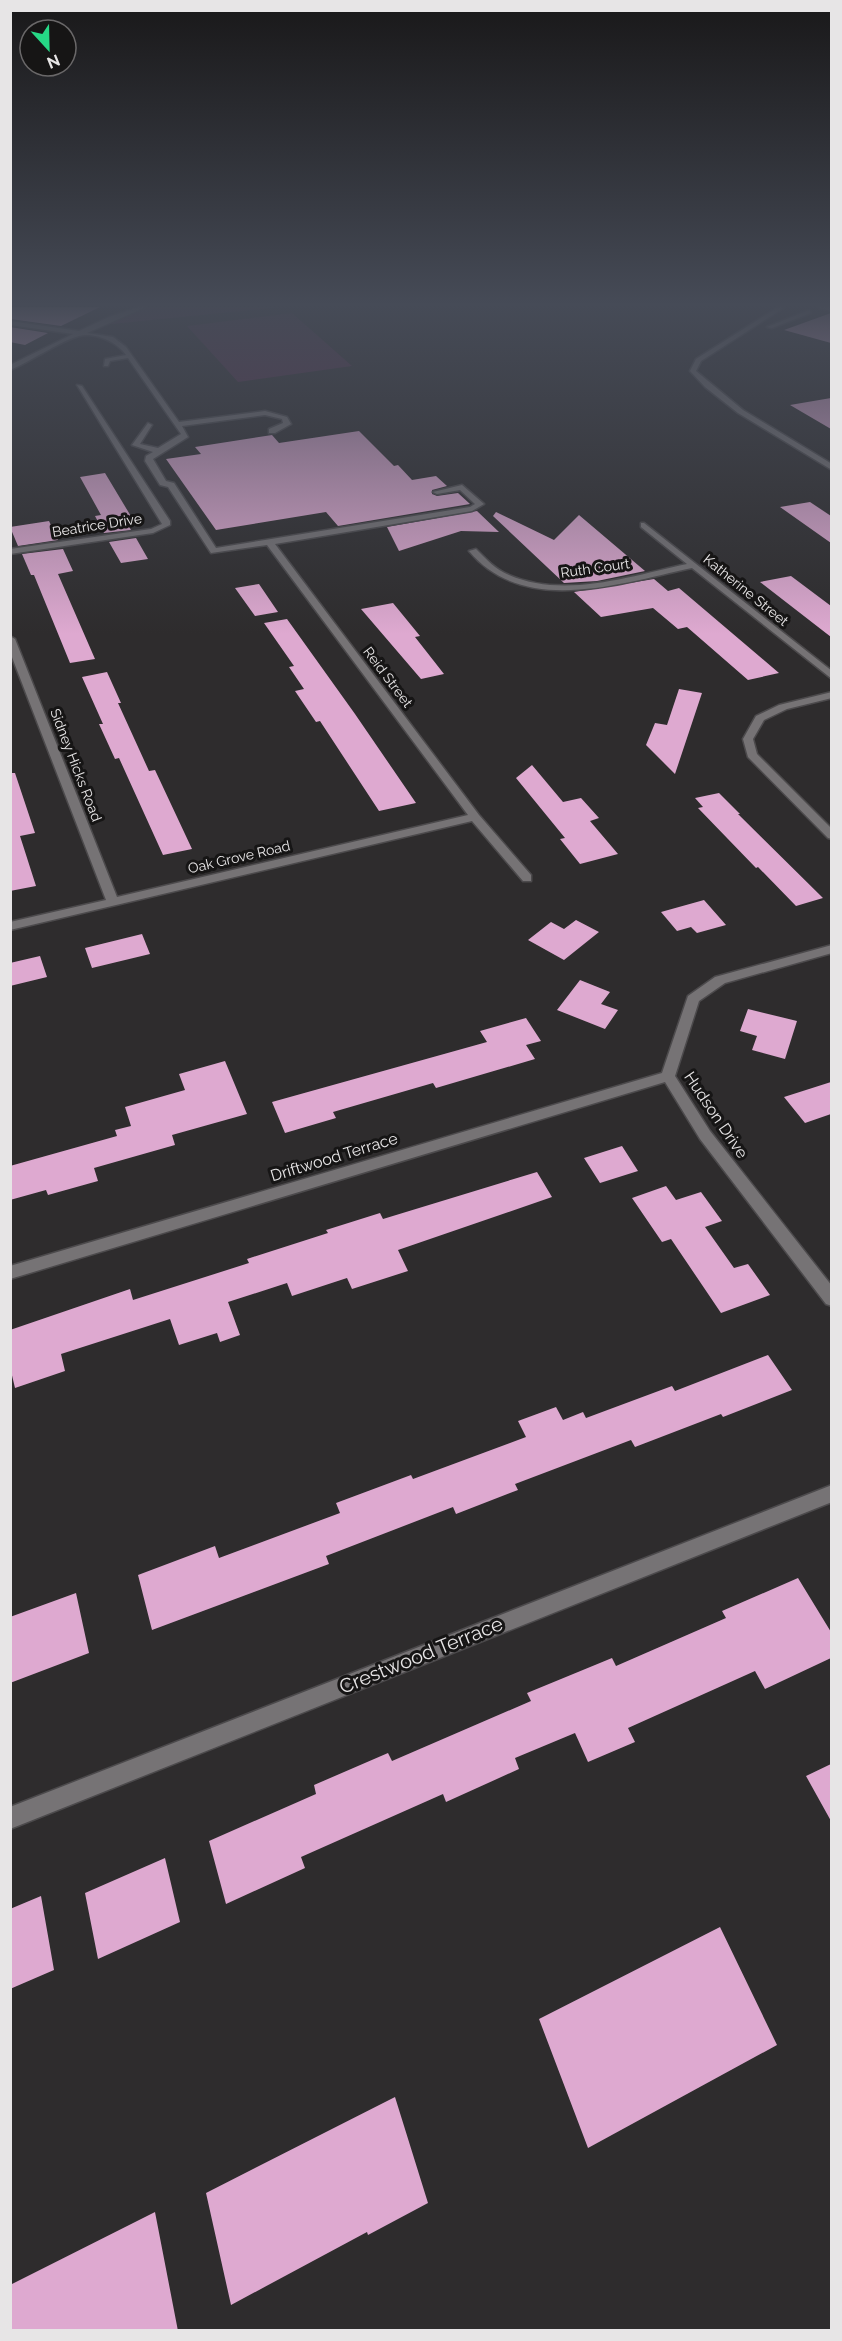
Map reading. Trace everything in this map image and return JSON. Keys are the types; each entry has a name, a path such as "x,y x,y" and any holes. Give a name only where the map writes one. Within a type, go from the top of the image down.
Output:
{"street":[{"name":"Beatrice Drive","path":"10,552 153,531 166,525 166,521 98,416"},
{"path":"173,416 185,435 159,451 149,461 163,483 171,485 214,551 472,509 480,504 462,488 437,492"},
{"path":"178,424 239,416"},
{"path":"272,431 287,424 285,418 278,416"},
{"path":"748,416 831,468"},
{"path":"148,425 136,445 159,451"},
{"name":"Katherine Street","path":"644,525 831,676"},
{"name":"Reid Street","path":"269,542 475,817 527,878"},
{"name":"Ruth Court","path":"473,551 486,564 506,577 552,587 594,584 694,565"},
{"name":"Sidney Hicks Road","path":"10,639 113,902"},
{"path":"831,695 783,707 760,718 748,739 752,755 831,836"},
{"name":"Oak Grove Road","path":"10,926 475,817"},
{"name":"Hudson Drive","path":"831,949 720,980 693,999 668,1076 705,1136 831,1299"},
{"name":"Driftwood Terrace","path":"10,1273 668,1076"},
{"name":"Crestwood Terrace","path":"10,1818 831,1493"}],"building":[{"path":"809,416 831,416 831,429"},
{"path":"359,431 394,466 398,465 412,480 436,476 447,486 432,490 432,494 437,496 458,493 470,504 338,526 326,512 216,530 166,459 201,454 195,447 272,435 279,443"},
{"path":"105,473 132,518 125,519 131,530 104,533 95,516 101,515 80,477"},
{"path":"810,502 831,516 831,543 780,507"},
{"path":"477,511 499,532 461,531 399,551 387,527"},
{"path":"496,512 554,540 579,515 645,571 597,581 564,583 493,516"},
{"path":"49,521 58,540 18,546 10,527"},
{"path":"136,538 148,559 121,563 109,542"},
{"path":"63,549 73,571 58,574 95,659 70,663 34,575 31,575 22,554"},
{"path":"791,576 831,606 831,637 760,582"},
{"path":"654,579 668,591 679,588 779,673 748,680 687,627 678,629 653,608 601,617 574,592"},
{"path":"259,584 278,612 255,616 235,588"},
{"path":"393,603 420,636 415,637 444,674 421,679 361,609"},
{"path":"287,619 416,803 379,811 320,721 316,722 295,691 304,689 289,667 294,666 264,623"},
{"path":"107,672 121,703 118,703 149,771 155,770 192,849 163,855 119,758 115,759 99,724 103,724 82,677"},
{"path":"679,689 702,693 675,774 646,745 655,723 667,725"},
{"path":"532,765 563,802 581,798 599,818 590,821 618,854 580,864 560,839 565,838 516,778"},
{"path":"10,773 15,773 35,833 20,836 36,886 10,891"},
{"path":"719,793 823,898 796,906 758,867 756,868 698,808 703,807 695,798"},
{"path":"704,900 726,925 697,933 691,927 677,931 661,912"},
{"path":"576,920 599,932 564,960 528,940 551,922 564,929"},
{"path":"142,934 150,954 92,968 85,948"},
{"path":"40,956 47,977 10,986 10,963"},
{"path":"580,980 610,992 601,1004 618,1010 605,1029 557,1010"},
{"path":"748,1009 797,1021 785,1059 752,1050 757,1036 740,1031"},
{"path":"526,1018 541,1041 526,1045 535,1059 436,1088 433,1083 333,1112 336,1118 285,1133 272,1102 487,1042 480,1031"},
{"path":"225,1061 247,1114 172,1135 175,1145 94,1168 98,1181 48,1195 46,1190 10,1200 10,1166 117,1136 115,1130 131,1126 125,1107 185,1090 179,1074"},
{"path":"831,1082 831,1114 805,1123 784,1097"},
{"path":"622,1146 638,1171 600,1183 584,1158"},
{"path":"537,1172 552,1197 398,1250 408,1271 352,1289 347,1278 292,1296 287,1283 228,1302 240,1335 220,1342 217,1333 179,1345 170,1319 61,1354 65,1371 15,1388 10,1367 10,1330 130,1289 133,1300 249,1263 247,1259 328,1233 326,1230 380,1213 383,1219"},
{"path":"666,1186 676,1200 701,1192 722,1221 705,1227 734,1268 748,1264 770,1295 721,1313 671,1239 662,1242 632,1198"},
{"path":"768,1355 792,1390 723,1417 721,1414 635,1447 631,1440 515,1484 518,1490 456,1514 453,1507 326,1556 329,1564 152,1630 138,1575 215,1546 219,1558 340,1513 336,1503 411,1475 413,1479 526,1437 518,1421 556,1407 563,1420 583,1412 586,1418 672,1386 675,1391"},
{"path":"798,1578 831,1632 831,1658 765,1689 755,1671 628,1728 635,1742 588,1762 575,1733 515,1758 519,1769 446,1802 443,1794 301,1857 305,1868 226,1904 209,1841 316,1794 314,1785 388,1753 392,1761 531,1701 527,1693 612,1658 616,1666 726,1618 722,1611"},
{"path":"76,1593 89,1653 10,1683 10,1617"},
{"path":"831,1764 831,1821 806,1776"},
{"path":"165,1858 180,1922 98,1959 85,1893"},
{"path":"41,1896 54,1970 10,1989 10,1909"},
{"path":"720,1927 777,2045 588,2148 539,2019"},
{"path":"395,2097 428,2203 368,2235 367,2232 231,2305 206,2193"},
{"path":"155,2212 178,2331 10,2331 10,2285"}]}
